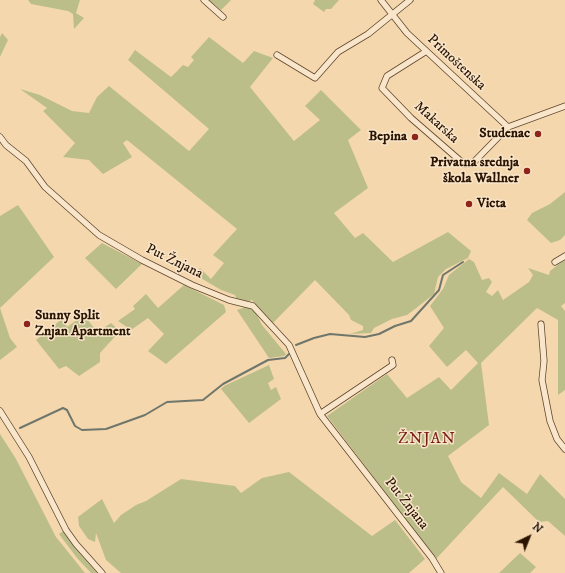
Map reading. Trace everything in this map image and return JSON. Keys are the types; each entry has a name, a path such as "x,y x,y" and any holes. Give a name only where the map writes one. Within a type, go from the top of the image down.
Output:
{"street":[{"path":"204,0 223,16"},
{"name":"Primoštenska","path":"381,0 397,23 426,52 508,127"},
{"path":"277,55 315,78 338,52 368,34 410,0"},
{"name":"Makarska","path":"426,52 387,76 383,84 384,92 464,164 472,164 508,127"},
{"path":"508,127 565,106"},
{"name":"Put Žnjana","path":"0,137 6,145 26,161 45,187 100,235 142,260 192,285 229,300 253,306 289,345 320,414 432,558 441,573"},
{"path":"555,262 565,256"},
{"path":"541,324 544,361 542,380 550,421 557,439 565,449"},
{"path":"320,414 393,365 392,360"},
{"path":"0,412 29,457 66,530 76,544 102,573"}],"green space":[{"path":"28,0 80,0 76,13 84,18 74,29 73,14 68,11 31,4"},
{"path":"209,0 231,0 221,10"},
{"path":"315,0 339,0 331,9 326,9 324,12 313,4"},
{"path":"2,33 8,40 0,57 0,37"},
{"path":"209,37 243,63 254,51 273,58 250,87 294,141 320,120 305,106 321,90 361,130 348,140 368,188 334,213 355,238 363,233 393,262 448,232 471,251 468,258 446,269 438,277 434,294 407,315 392,319 374,328 371,333 350,334 363,330 363,326 351,320 349,315 315,280 272,324 252,300 247,302 237,300 235,295 221,290 194,274 200,268 211,279 224,263 213,255 237,229 127,140 123,143 132,157 103,174 89,160 63,157 75,143 43,111 47,108 20,89 40,95 72,111 89,113 97,97 109,86 189,151 209,129 128,60 135,50 171,77 183,65 188,67 194,60 191,57"},
{"path":"565,192 565,235 560,240 551,243 527,220 532,213 550,204"},
{"path":"18,205 54,257 0,308 0,216"},
{"path":"102,243 142,264 116,289 85,258"},
{"path":"469,259 474,262 482,280 489,278 492,282 486,292 492,296 498,290 503,300 529,282 533,275 528,268 549,275 550,271 565,259 565,303 561,306 565,311 565,390 558,395 558,320 537,308 481,363 489,425 448,456 461,482 481,498 499,473 527,494 540,474 565,499 565,536 548,521 539,522 503,487 436,559 327,416 387,374 407,398 439,377 451,390 478,363 466,350 447,367 429,346 444,328 430,306 443,289 449,275"},
{"path":"184,285 224,305 226,312 166,364 148,351 164,334 148,318 131,330 118,321 135,309 133,306 146,294 158,308"},
{"path":"246,307 255,311 262,325 286,354 284,356 269,358 237,310"},
{"path":"0,308 10,338 17,347 0,360"},
{"path":"81,317 88,320 97,332 111,323 120,331 100,353 100,362 79,376 66,366 59,369 36,340 62,319 67,327"},
{"path":"269,365 274,379 268,383 271,390 276,387 281,399 249,423 221,389 224,386"},
{"path":"0,434 16,459 56,537 85,573 0,573"},
{"path":"289,472 372,536 395,520 425,559 409,573 121,573 106,560 96,533 95,542 88,539 79,526 78,517 102,499 114,523 121,515 136,505 146,501 181,479 235,486 241,493 262,478"},
{"path":"63,531 97,573 91,573 77,558 59,534"},
{"path":"520,553 536,567 530,573 499,573"}],"waterway":[{"path":"296,345 330,334 365,337 379,334 395,326 411,321 439,290 443,275 463,262"},
{"path":"20,428 63,408 67,410 75,426 82,430 106,429 145,415 167,402 203,400 223,384 268,360 285,358 289,354"}],"place":[{"name":"Studenac","path":"538,134"},
{"name":"Bepina","path":"415,137"},
{"name":"Privatna srednja škola Wallner","path":"527,171"},
{"name":"Victa","path":"469,204"},
{"name":"Sunny Split Znjan Apartment","path":"27,324"}],"district":[{"name":"ŽNJAN","path":"427,440"}]}
